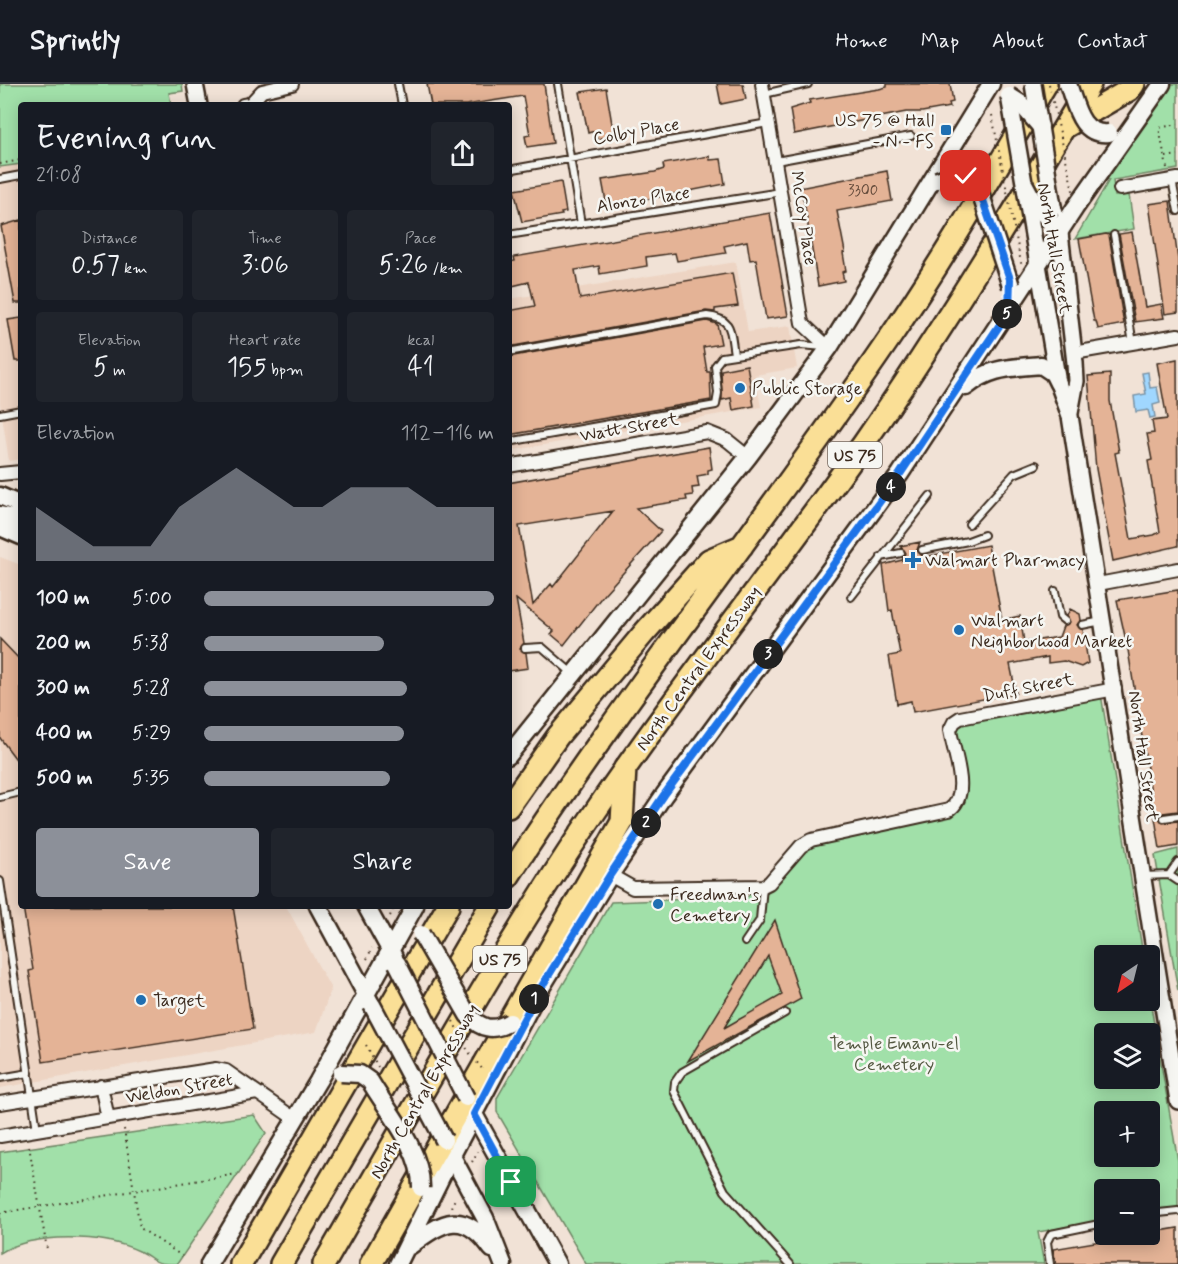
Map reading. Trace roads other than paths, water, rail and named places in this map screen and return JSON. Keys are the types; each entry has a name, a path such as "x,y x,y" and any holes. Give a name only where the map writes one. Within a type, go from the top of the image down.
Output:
{"highway":[{"name":"North Central Expressway","path":"512,871 589,756 887,342 970,213 1048,84"},
{"name":"North Central Expressway","path":"324,1264 500,960 625,768 866,440 950,313 1090,84"},
{"path":"1064,128 1129,90 1134,84"},
{"path":"512,801 558,736 658,616 709,560 742,546"},
{"path":"370,1264 622,822 625,768"},
{"path":"241,1264 446,909"},
{"name":"North Central Expressway","path":"281,1264 488,909"}],"main road":[{"path":"1068,84 1082,121 1089,130 1099,134 1130,129"},
{"path":"398,1264 407,1248 448,1147 474,1114 536,996 610,875 664,795 894,484 1009,311 1054,220 1130,129 1162,84"},
{"path":"512,751 748,457 829,348 977,107 1002,88 1020,103 1040,126"},
{"path":"922,194 938,180 959,175 974,181 978,186 1011,286 1009,311"},
{"path":"1025,185 1033,200 1054,220"},
{"path":"951,399 981,375 993,370 1041,365 1053,373 1058,382"},
{"path":"0,496 18,504"},
{"path":"0,515 18,519"},
{"path":"0,527 18,535"},
{"path":"320,909 485,1218 502,1264"},
{"path":"368,909 474,1114 557,1264"},
{"path":"209,1264 369,999 394,956 416,909"},
{"path":"417,909 421,934 468,1015 477,1025 493,1029 510,1022 536,996"},
{"path":"318,1081 341,1073 360,1074 370,1081 410,1147 420,1170 421,1188 407,1248"},
{"path":"407,1248 430,1231 455,1222 477,1231 502,1264"}],"street":[{"path":"195,84 198,102"},
{"path":"250,102 262,91 292,84"},
{"name":"North Hall Street","path":"1033,84 1074,352 1076,381 1070,416"},
{"name":"North Hall Street","path":"1002,88 1025,185 1032,229 1031,267 1058,382 1070,416 1115,689 1178,1101"},
{"name":"McCoy Place","path":"763,89 782,192 802,323 829,348"},
{"path":"1120,189 1172,176"},
{"path":"1074,352 1178,335"},
{"name":"Watt Street","path":"512,465 707,432 727,440 748,457"},
{"path":"0,474 18,471"},
{"path":"1098,584 1178,569"},
{"name":"Duff Street","path":"763,885 769,882 801,846 811,840 949,810 956,806 961,792 951,726 960,718 1115,689"},
{"path":"610,875 633,888 763,885"},
{"name":"Weldon Street","path":"0,1103 216,1069 226,1071 295,1119"},
{"name":"Weldon Street","path":"101,1086 108,1118"},
{"name":"Weldon Street","path":"0,1136 257,1093"}],"lane":[{"path":"398,84 401,102"},
{"path":"558,84 581,224"},
{"path":"763,89 808,84"},
{"name":"Colby Place","path":"512,169 769,123"},
{"path":"776,161 911,136"},
{"path":"0,178 18,175"},
{"path":"1172,176 1178,211"},
{"name":"Alonzo Place","path":"512,234 782,192"},
{"path":"1114,236 1133,343"},
{"path":"512,350 707,316 724,319 729,324 734,354"},
{"path":"512,441 716,405 718,393 715,366 722,357 801,345 829,348"},
{"path":"0,414 18,411"},
{"path":"969,524 1014,474 1036,465"},
{"path":"851,597 930,496"},
{"path":"922,550 968,541 984,535"},
{"path":"880,558 901,554"},
{"path":"1055,591 1060,617 1065,621"},
{"path":"1082,625 1104,621"},
{"path":"525,648 542,647 573,674"},
{"path":"0,797 18,793"},
{"path":"1164,818 1178,816"},
{"path":"1169,875 1178,862"},
{"path":"1142,876 1169,875 1178,881"},
{"path":"0,881 38,1130"},
{"path":"745,942 760,920 763,885"},
{"path":"785,1013 682,1072 675,1082 674,1091 725,1191 790,1264"},
{"path":"0,1078 29,1073"},
{"path":"1160,1212 1178,1210"},
{"path":"1050,1264 1047,1242 1051,1234 1094,1225"}],"water":[{"path":"1148,372 1150,388 1157,387 1160,403 1153,405 1155,417 1150,418 1148,410 1136,412 1134,396 1146,394 1142,373"}],"place":[{"name":"US 75 @ Hall - N - FS","path":"946,130"},
{"name":"Public Storage","path":"740,388"},
{"name":"Walmart Pharmacy","path":"913,560"},
{"name":"Walmart Neighborhood Market","path":"959,630"},
{"name":"Freedman's Cemetery","path":"658,904"},
{"name":"Target","path":"141,1000"}],"park label":[{"name":"Temple Emanu-el Cemetery","path":"894,1053"}]}
